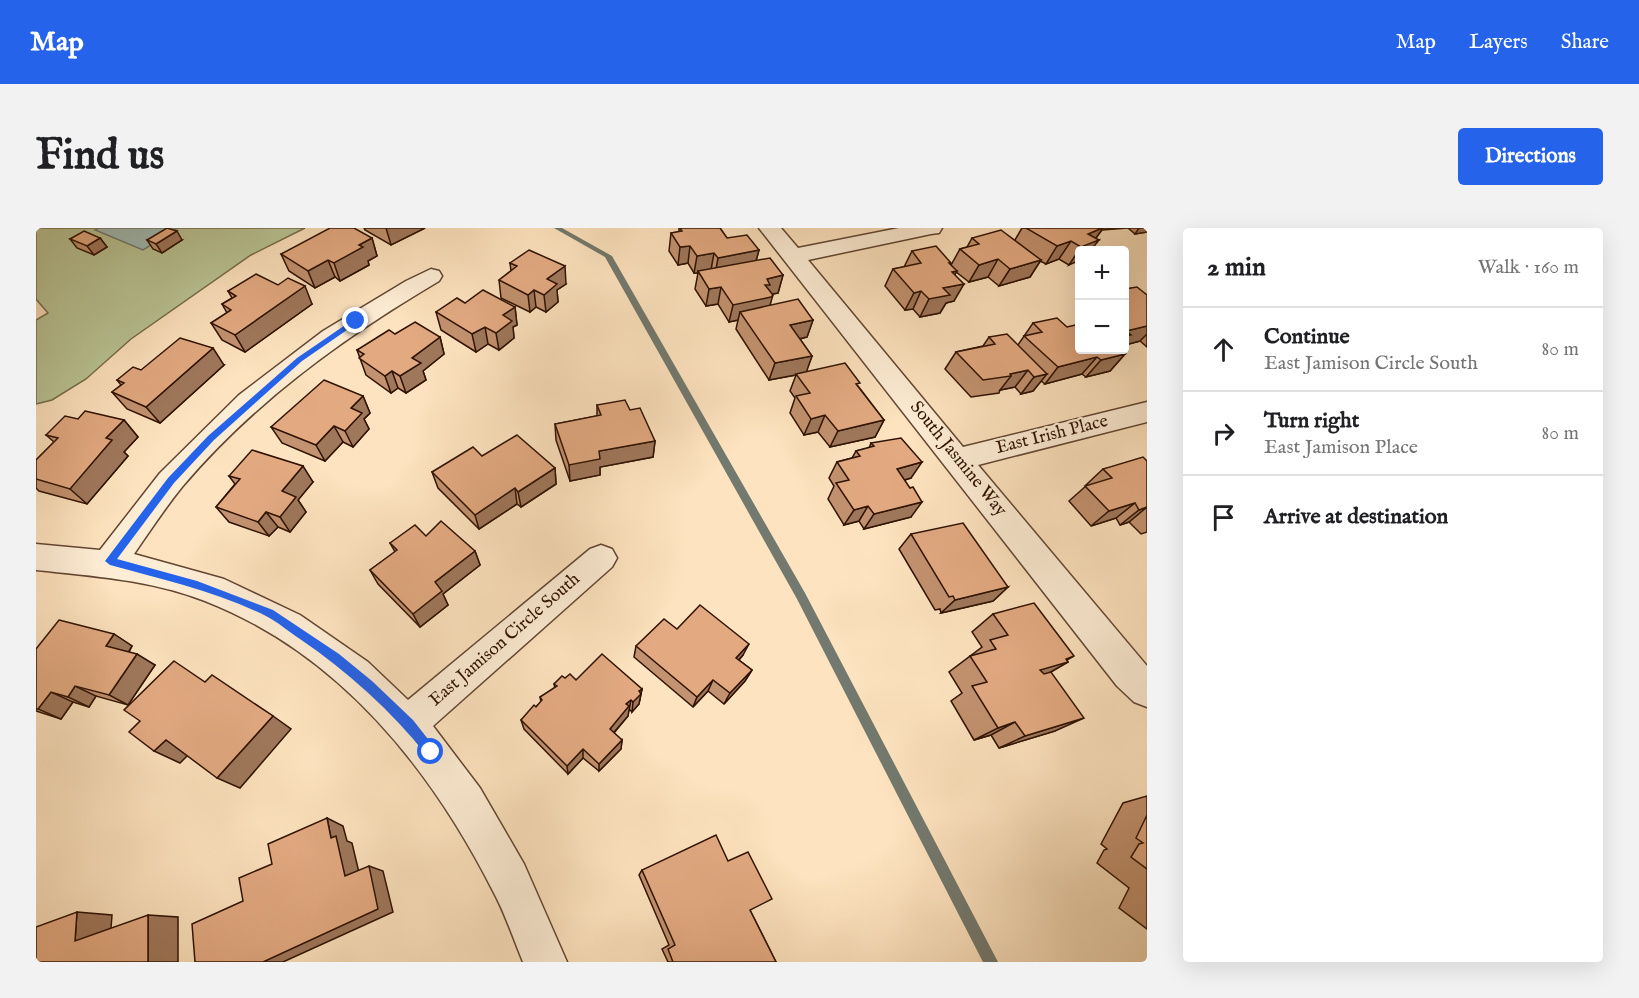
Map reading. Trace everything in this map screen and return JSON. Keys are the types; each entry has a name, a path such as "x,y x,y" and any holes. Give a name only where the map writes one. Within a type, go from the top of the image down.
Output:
{"street":[{"name":"South Jasmine Way","path":"770,228 1130,674 1147,690"},
{"path":"793,256 931,228"},
{"path":"110,561 171,481 211,438 255,397 299,360 356,321 431,276"},
{"name":"East Irish Place","path":"958,459 1147,412"},
{"path":"36,556 110,561 197,585 269,613 335,657 409,723 460,791 484,827 507,873 536,958"},
{"name":"East Jamison Circle South","path":"409,723 601,558"}],"green space":[{"path":"36,228 305,228 251,255 131,339 86,379 52,400 36,404 36,320 48,313 36,299"}],"water":[{"path":"99,228 178,228 143,250 95,230"}],"building":[{"path":"167,228 177,231 156,244 147,240"},
{"path":"330,228 354,228 372,238 359,245 363,247 334,263 328,260 308,271 281,254"},
{"path":"680,228 720,228 727,238 747,235 759,250 718,258 714,253 697,256 690,246 680,247 671,233 682,231"},
{"path":"1026,228 1102,228 1088,234 1099,240 1084,246 1071,241 1057,246"},
{"path":"1001,230 1041,260 1010,269 998,259 979,265 960,249 979,244 972,238"},
{"path":"84,231 100,238 87,246 70,239"},
{"path":"936,246 957,271 952,272 964,284 943,288 950,295 929,299 921,291 914,293 893,269 921,263 912,251"},
{"path":"529,250 565,266 547,279 557,284 544,295 534,290 528,295 499,280 517,266 510,263"},
{"path":"770,258 783,275 767,279 770,285 765,285 773,295 733,305 721,287 709,289 698,271"},
{"path":"256,274 278,285 288,278 305,286 235,335 211,323 231,310 222,304 236,296 228,291"},
{"path":"1137,287 1147,295 1147,326 1129,330 1129,300 1129,288"},
{"path":"483,290 515,307 503,315 512,321 496,333 485,327 472,334 436,312 457,298 465,303"},
{"path":"798,299 813,320 790,325 812,356 775,363 740,312"},
{"path":"1057,318 1067,327 1075,325 1075,354 1125,354 1101,360 1097,357 1058,367 1024,336 1042,332 1033,323"},
{"path":"415,322 440,337 412,358 421,363 400,376 392,371 385,376 359,358 364,354 357,350 389,330 395,334"},
{"path":"1007,334 1047,374 1034,377 1028,370 1010,374 1011,376 983,380 956,352 995,344 989,337"},
{"path":"180,338 213,348 146,407 112,392 124,383 117,380 133,367 141,370"},
{"path":"845,363 860,383 856,384 884,420 838,431 825,415 811,419 796,396 810,393 796,374"},
{"path":"324,380 363,396 351,408 362,413 345,431 334,426 316,445 271,427"},
{"path":"625,400 630,410 640,408 655,441 599,451 600,459 569,465 555,424 601,415 597,405"},
{"path":"85,411 124,420 106,438 112,440 70,489 36,479 36,460 58,438 46,435 65,416 78,419"},
{"path":"517,435 555,468 518,492 515,488 475,515 432,472 473,447 482,456"},
{"path":"901,438 922,462 897,469 910,488 913,487 922,502 874,514 868,506 854,510 836,483 849,480 837,462 860,456 856,451 874,446 871,443"},
{"path":"252,450 303,466 282,491 296,497 280,517 266,512 258,522 216,507 240,479 229,476"},
{"path":"1143,457 1147,461 1147,507 1139,510 1135,503 1109,511 1085,486 1112,478 1103,469"},
{"path":"441,521 475,551 435,582 442,591 413,614 370,570 397,550 390,543 415,525 426,536"},
{"path":"963,523 1008,587 955,600 953,596 949,597 911,534"},
{"path":"1034,603 1074,656 1066,659 1068,662 1040,670 1044,674 1051,672 1084,718 1025,736 1015,722 998,728 972,686 987,682 970,656 996,649 990,640 1008,635 993,614"},
{"path":"700,605 749,644 736,658 752,670 730,693 713,680 697,697 636,646 664,619 677,629"},
{"path":"59,620 114,634 106,646 137,654 109,695 75,686 68,697 51,692 36,709 36,649"},
{"path":"602,654 642,689 639,691 641,694 633,702 631,700 626,704 629,706 610,729 622,740 599,764 583,749 567,766 521,720 534,705 536,707 542,700 540,697 557,686 554,684 562,676 565,678 570,674 576,680"},
{"path":"174,661 205,682 212,675 273,716 217,778 166,740 154,751 129,732 140,721 124,710"},
{"path":"1147,815 1147,869 1131,857 1139,844 1143,843 1136,838"},
{"path":"327,818 331,838 336,836 345,876 369,866 378,909 263,962 195,962 192,924 243,901 239,878 272,864 268,844"},
{"path":"716,835 728,861 748,852 772,899 750,910 776,962 673,962 668,949 675,945 642,870"},
{"path":"77,912 75,941 148,915 148,962 36,962 36,927"}],"waterway":[{"path":"557,228 608,256 801,596 991,962"}],"route":[{"path":"356,321 299,360 211,438 171,481 110,561 157,572 197,585 269,613 299,631 368,684 409,723 431,752"}]}
